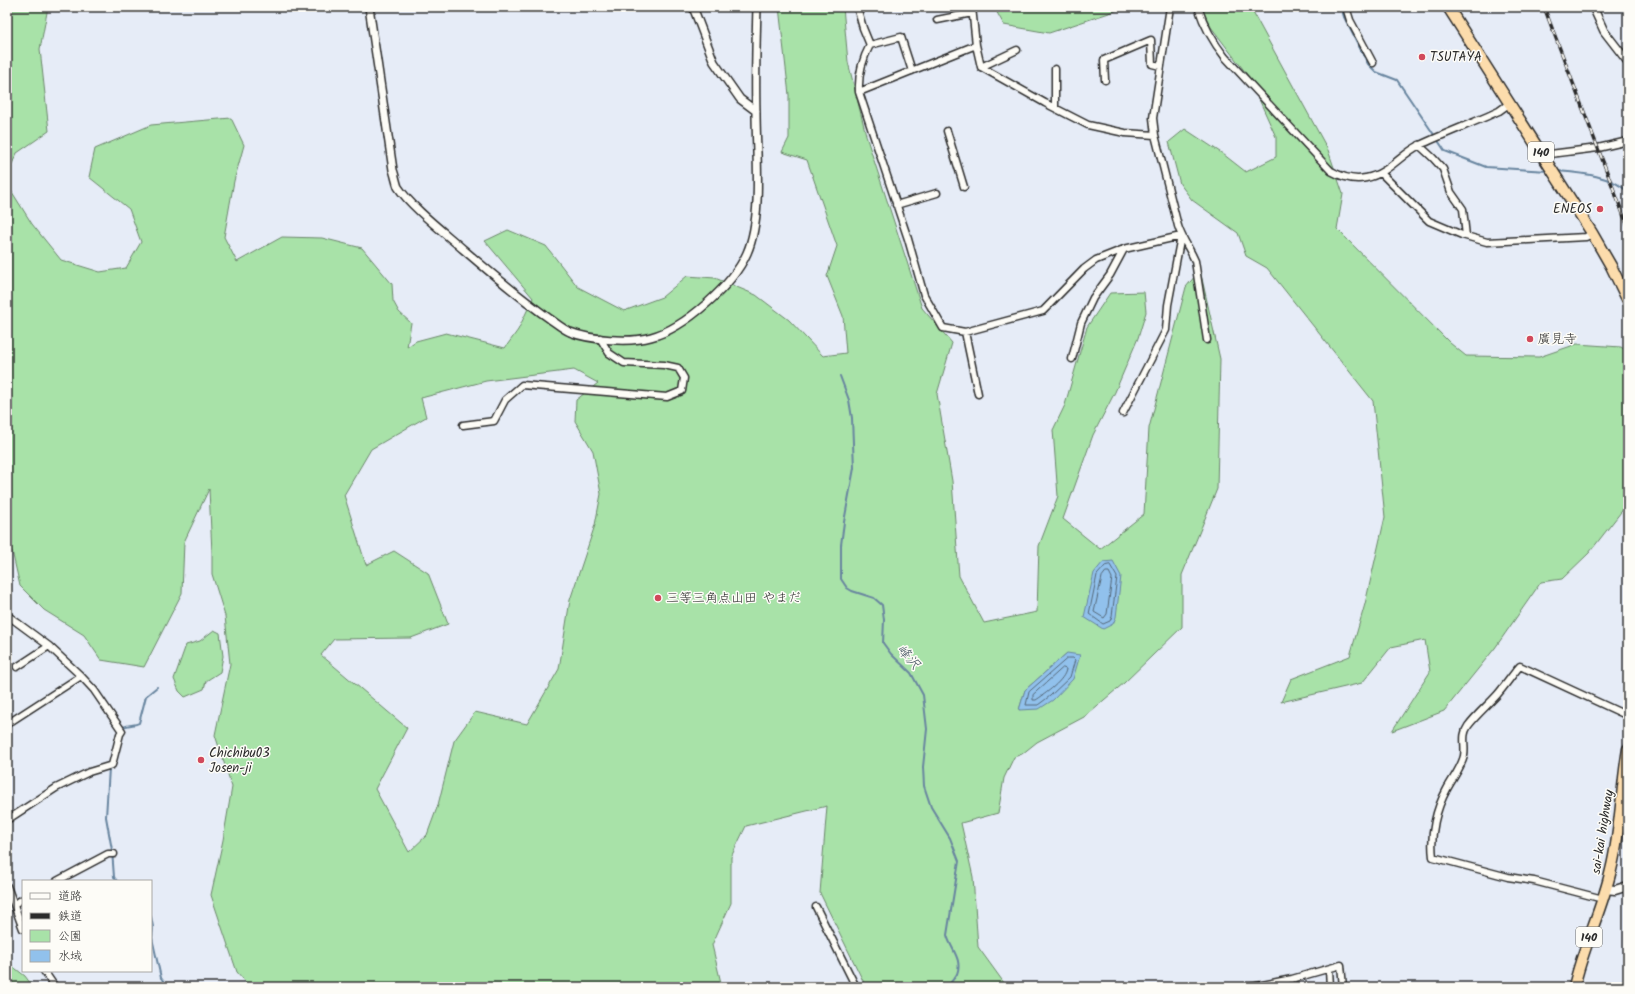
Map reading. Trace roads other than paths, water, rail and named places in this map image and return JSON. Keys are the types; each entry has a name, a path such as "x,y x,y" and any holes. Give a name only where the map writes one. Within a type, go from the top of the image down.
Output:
{"highway":[{"name":"140","path":"1448,7 1592,233 1611,266 1628,301"},
{"name":"sai-kai highway","path":"1574,987 1582,955 1605,894 1616,847 1628,749"}],"main road":[{"path":"1605,894 1628,886"}],"street":[{"path":"369,7 393,170 398,186 429,219 490,273 536,310 570,332 600,338 627,340 651,337 672,328 693,314 719,293 747,254 755,229 757,176 757,7"},
{"path":"693,7 714,62 740,99 756,111"},
{"path":"857,7 870,45 862,62 858,81 859,92 908,239 924,295 943,328 965,332 1043,310 1084,269 1096,260 1124,249 1181,236"},
{"path":"1170,7 1153,118 1155,135 1181,236 1191,251 1195,261 1207,340"},
{"path":"1198,7 1208,33 1215,45 1225,57 1331,171 1340,176 1358,179 1367,178 1381,173 1419,146 1499,111 1510,103"},
{"path":"1346,7 1350,20 1373,63"},
{"path":"1593,7 1604,31 1628,62"},
{"path":"937,20 972,10 976,45 981,67 1088,125 1125,133 1155,135"},
{"path":"870,45 901,37 912,71"},
{"path":"1105,80 1104,60 1152,40 1152,64 1160,66"},
{"path":"859,92 976,45"},
{"path":"981,67 1017,50"},
{"path":"1055,69 1055,108"},
{"path":"947,131 964,186"},
{"path":"1542,155 1598,148 1628,141"},
{"path":"1419,146 1443,169 1451,192 1463,209 1466,236"},
{"path":"1381,173 1429,221 1451,232 1487,242 1586,237 1592,233"},
{"path":"896,205 937,193"},
{"path":"1123,413 1166,330 1168,305 1181,236"},
{"path":"1072,359 1081,323 1090,304 1110,275 1124,249"},
{"path":"965,332 978,394"},
{"path":"463,425 494,421 505,400 522,385 667,397 682,391 684,378 678,368 664,364 624,363 609,353 600,338"},
{"path":"7,615 49,646 81,676 94,690 122,731 112,765 89,772 56,788 7,820"},
{"path":"17,667 49,646"},
{"path":"1605,894 1508,877 1433,857 1432,849 1436,812 1459,769 1464,756 1465,746 1463,736 1468,727 1499,694 1520,666 1628,716"},
{"path":"7,724 81,676"},
{"path":"59,880 108,854 114,854"},
{"path":"7,886 22,926"},
{"path":"14,904 22,900"},
{"path":"816,906 856,987"},
{"path":"1252,987 1292,979 1341,965 1343,987"},
{"path":"1329,969 1330,987"},
{"path":"45,972 55,987"},
{"path":"1291,987 1292,979"}],"water":[{"path":"1113,561 1121,576 1116,617 1113,624 1103,629 1084,617 1094,573 1103,562"},
{"path":"1067,653 1080,655 1073,679 1053,700 1039,709 1019,710 1025,690"}],"waterway":[{"path":"1341,7 1344,17 1368,64 1376,72 1397,80 1445,151 1486,167 1548,171"},
{"path":"1557,171 1604,178 1621,186 1628,192"},
{"name":"峰沢","path":"840,376 849,400 852,418 854,468 841,545 841,579 847,588 874,598 882,605 884,620 883,643 891,654 911,673 923,695 927,729 923,767 924,786 931,807 950,838 959,861 947,935 957,958 958,969 957,974 948,987"},
{"path":"122,728 139,723 146,696 157,687"},
{"path":"111,758 117,733"},
{"path":"109,768 106,817 112,850 114,877 116,880"},
{"path":"152,922 152,938"},
{"path":"152,938 161,978 168,987"}],"railway":[{"path":"1544,7 1628,227"}],"place":[{"name":"TSUTAYA","path":"1422,57"},
{"name":"ENEOS","path":"1600,209"},
{"name":"廣見寺","path":"1530,339"},
{"name":"三等三角点山田 やまだ","path":"658,598"},
{"name":"Chichibu03 Josen-ji","path":"201,760"}]}
